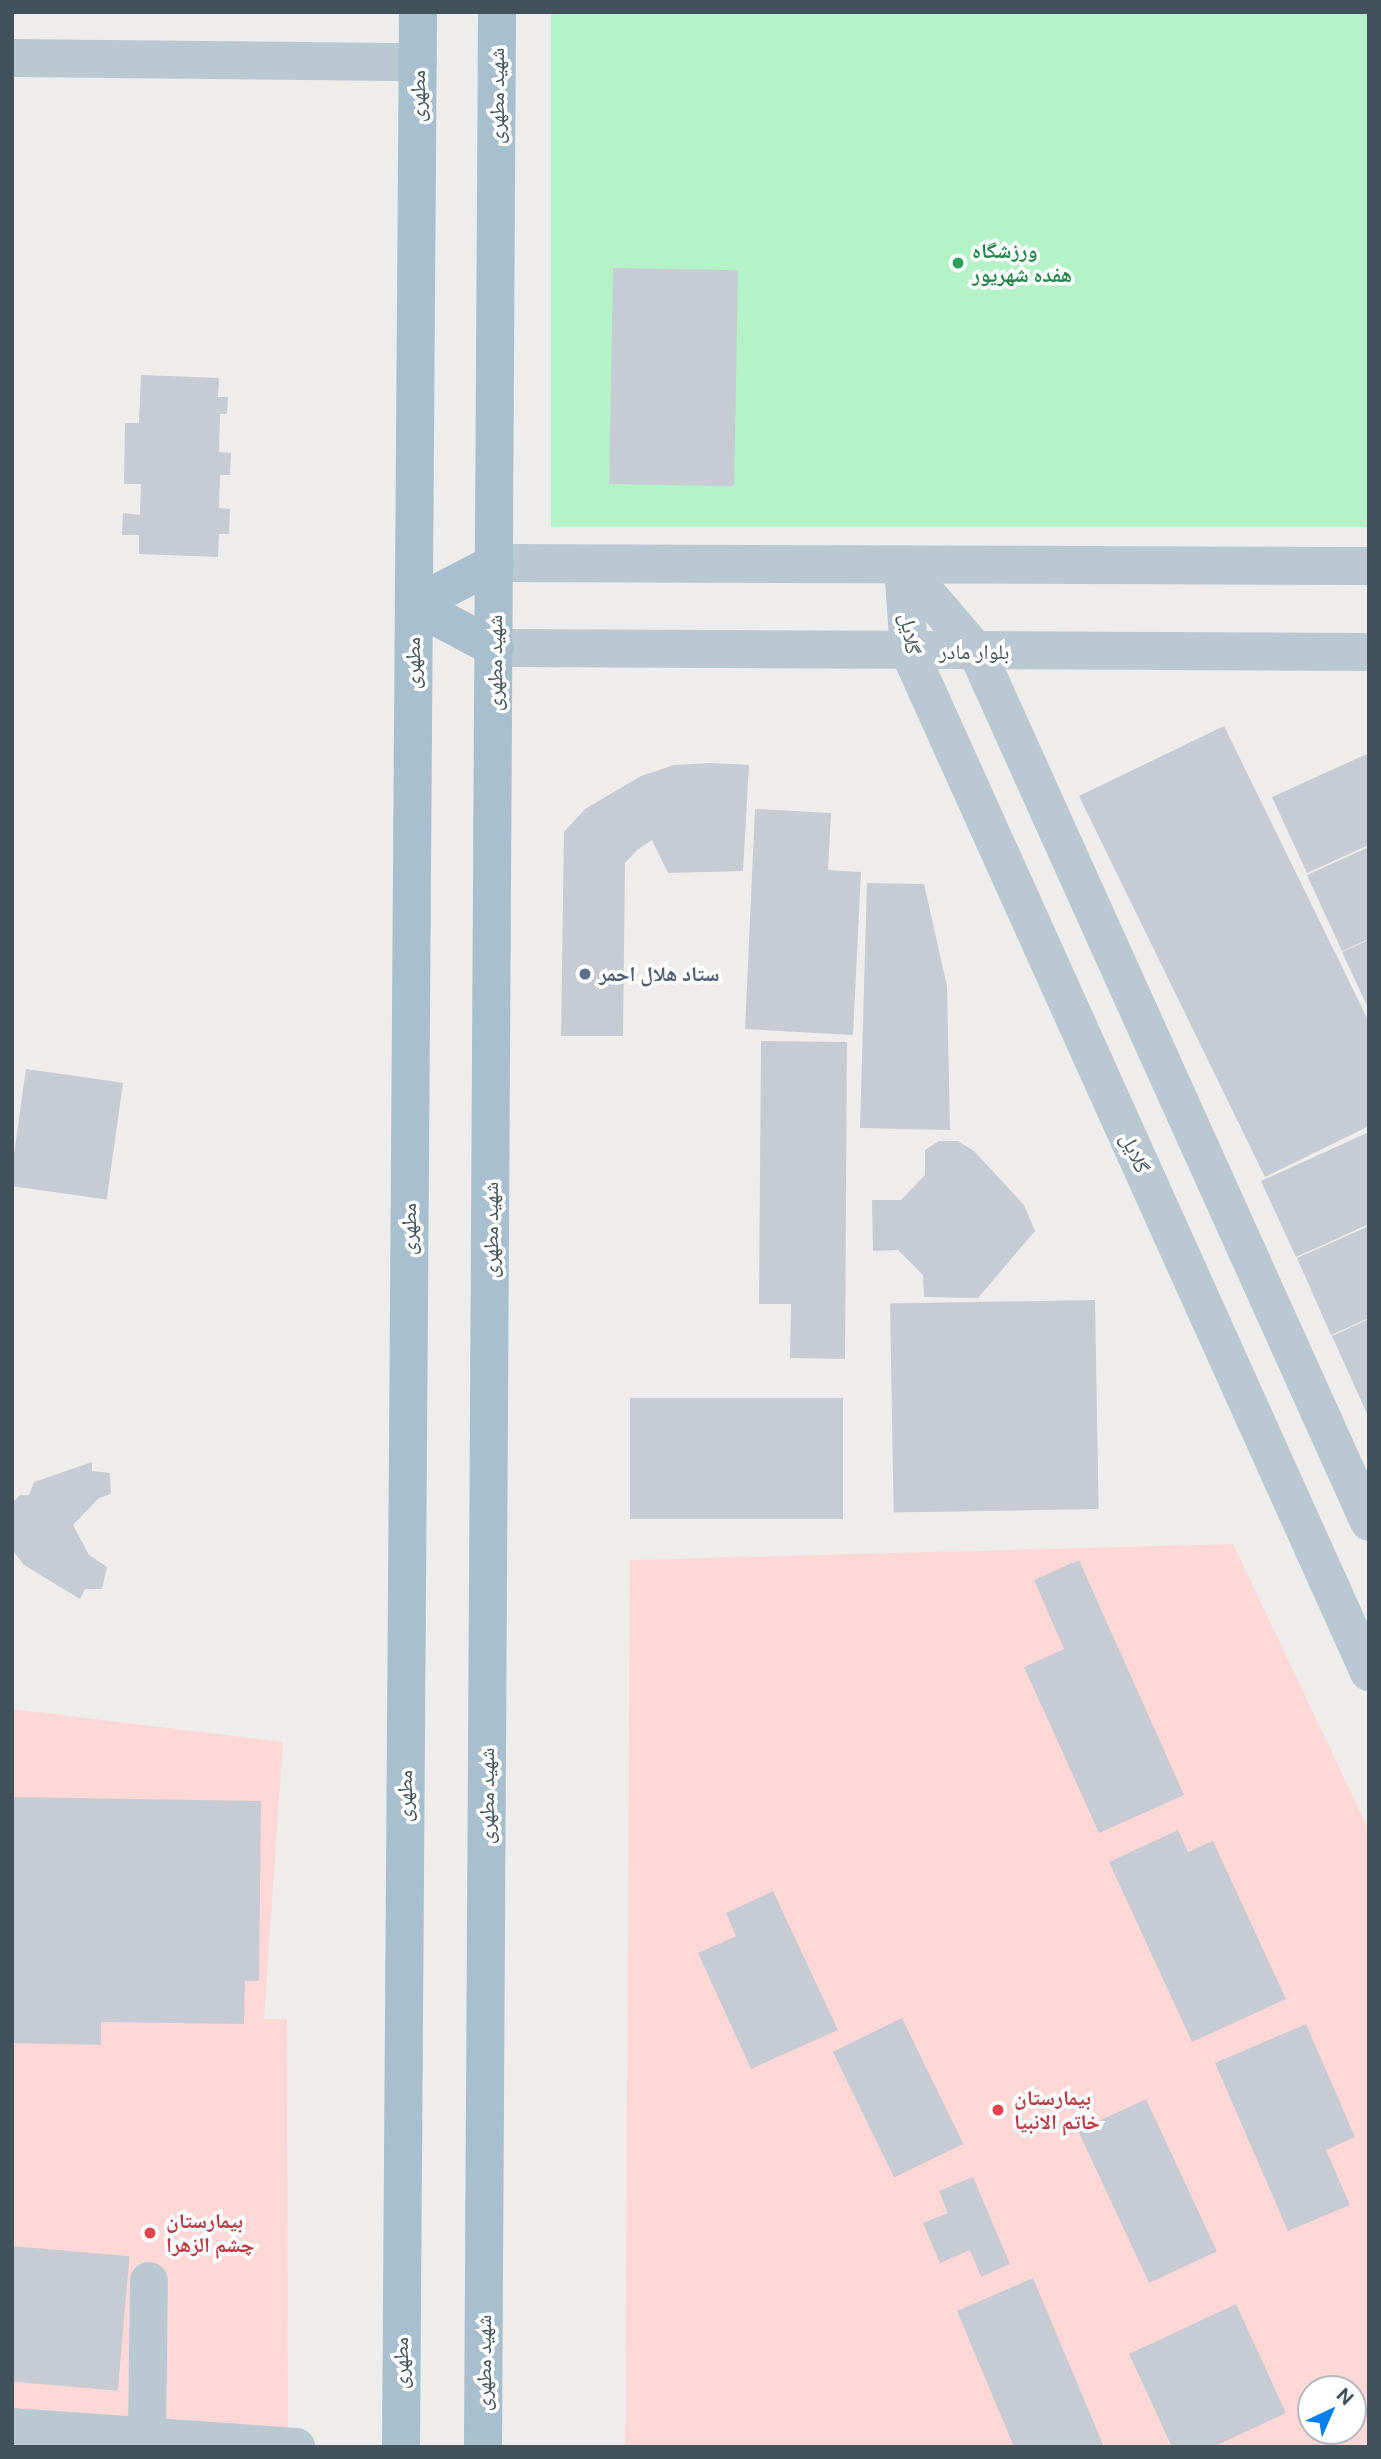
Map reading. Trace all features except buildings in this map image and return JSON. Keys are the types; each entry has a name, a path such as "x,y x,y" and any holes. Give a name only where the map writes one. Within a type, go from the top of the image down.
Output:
{"main road":[{"name":"مطهری","path":"401,2447 418,12"},
{"name":"شهید مطهری","path":"483,2447 497,12"},
{"path":"414,605 495,563"},
{"path":"414,605 495,648"}],"street":[{"path":"12,58 418,62"},
{"path":"495,563 1369,566"},
{"name":"گلایل","path":"903,566 909,652 1369,1672"},
{"name":"گلایل","path":"903,566 977,652 1369,1522"},
{"name":"بلوار مادر","path":"495,648 909,652 1369,652"},
{"path":"147,2437 149,2281"},
{"path":"12,2427 296,2447"}],"shaded area":[{"name":"بیمارستان خاتم الانبیا","path":"1233,1544 1369,1830 1369,2447 625,2447 630,1560"},
{"name":"بیمارستان چشم الزهرا","path":"12,1709 283,1742 264,2019 287,2019 288,2447 12,2447"}],"green space":[{"name":"ورزشگاه هفده شهریور","path":"551,12 1369,12 1369,527 551,527"}],"place":[{"name":"ورزشگاه هفده شهریور","path":"958,263"},
{"name":"ستاد هلال احمر","path":"585,974"},
{"name":"بیمارستان خاتم الانبیا","path":"998,2110"},
{"name":"بیمارستان چشم الزهرا","path":"150,2233"}]}
